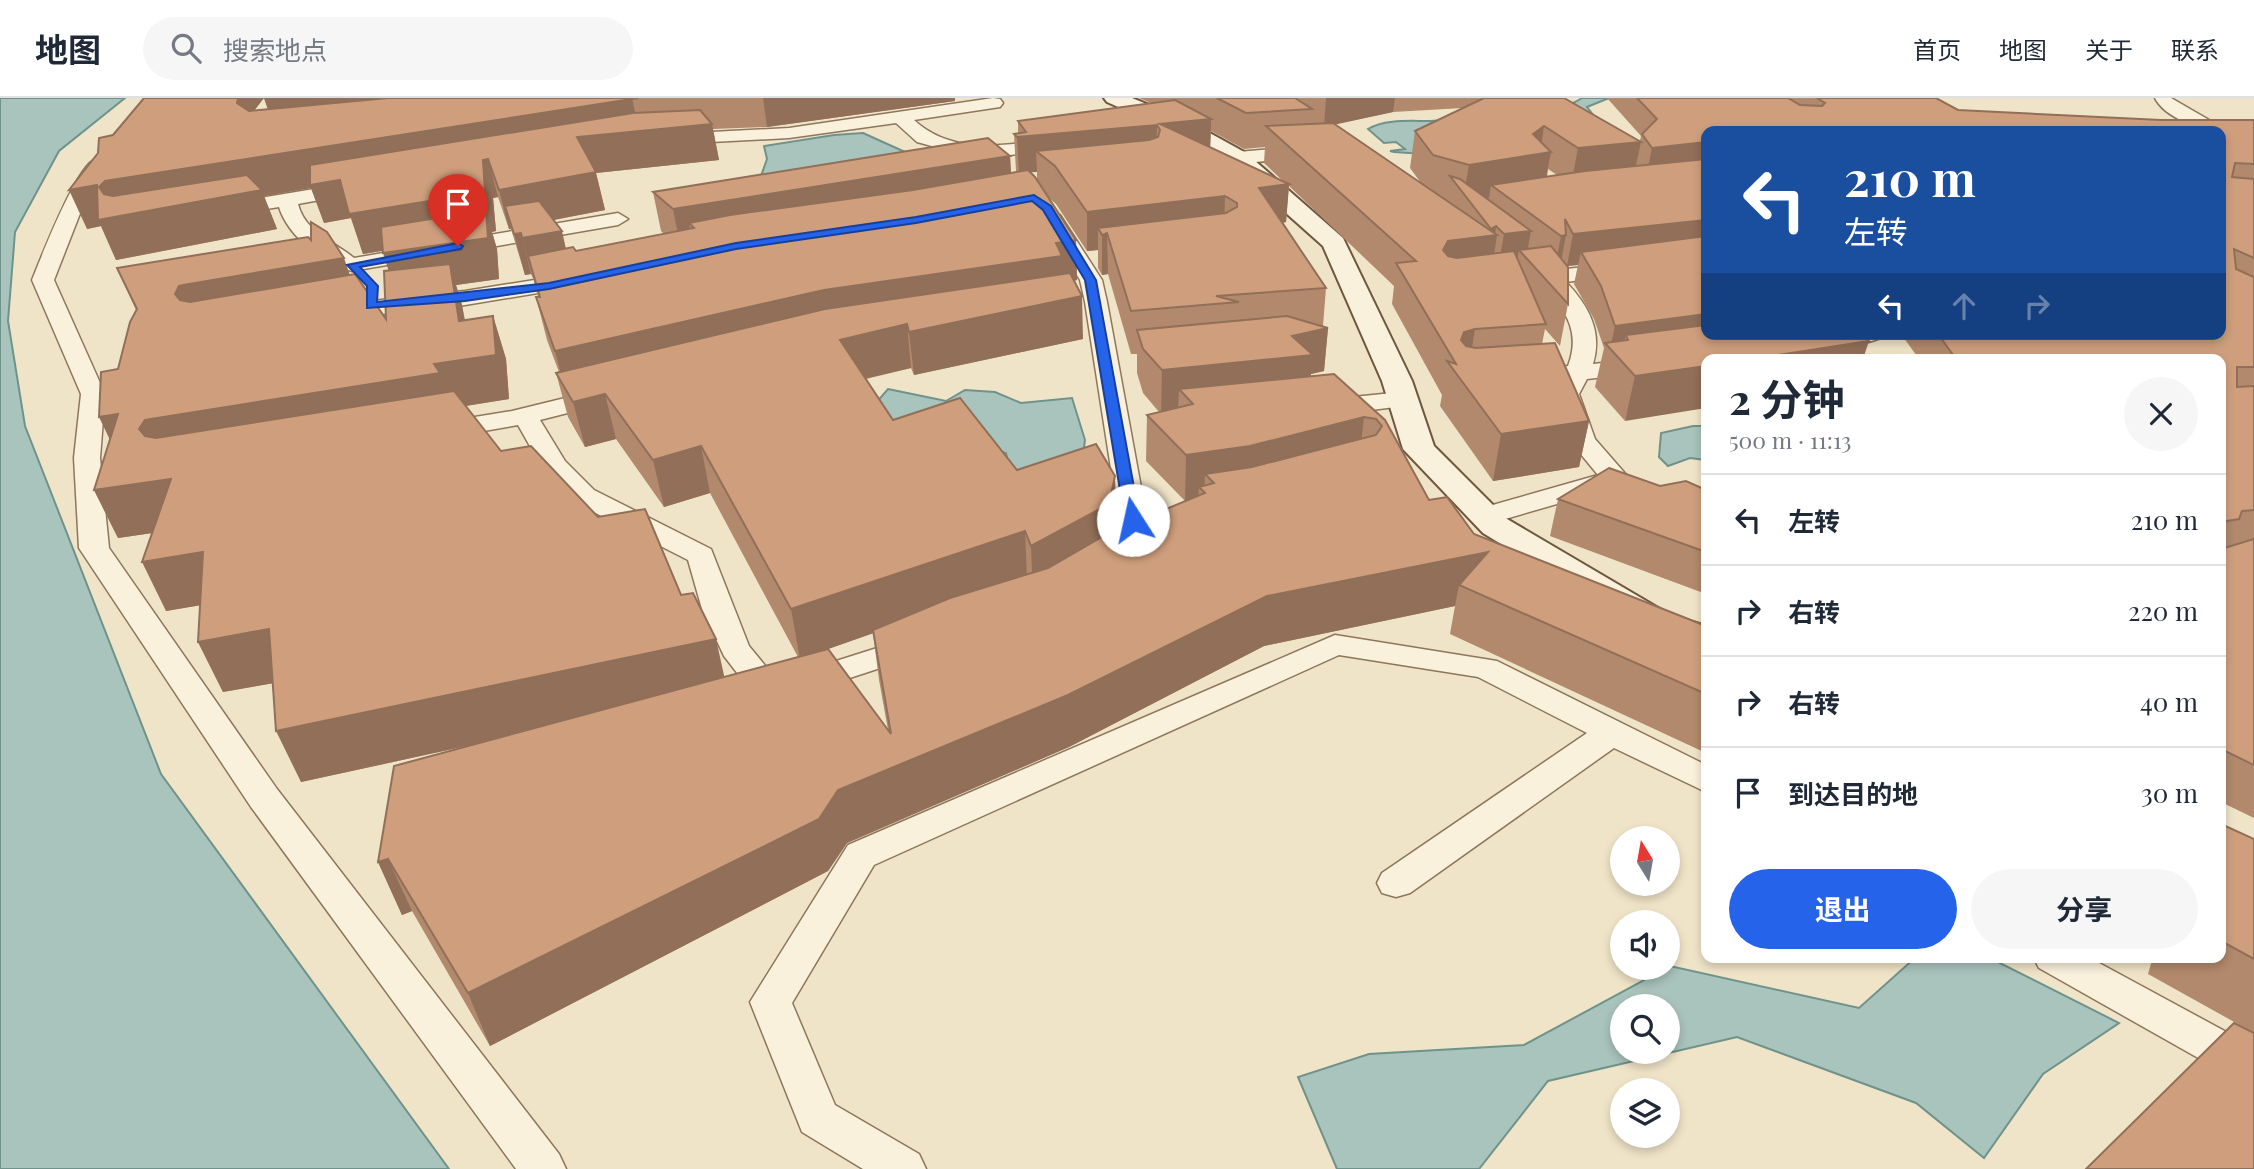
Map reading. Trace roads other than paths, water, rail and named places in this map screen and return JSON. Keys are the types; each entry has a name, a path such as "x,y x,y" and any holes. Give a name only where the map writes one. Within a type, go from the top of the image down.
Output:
{"street":[{"path":"1114,98 1180,126 1237,159 1334,243 1402,400 1419,449 1495,526 1657,623 1701,636"},
{"path":"2163,98 2166,104 2208,126"},
{"path":"653,140 789,133 994,103"},
{"path":"899,116 923,138 979,153 1074,142"},
{"path":"1147,133 1180,126"},
{"path":"117,144 98,163 71,211 43,280 93,394 87,458 94,548 264,797 543,1169"},
{"path":"1237,159 1327,151"},
{"path":"979,153 1006,175"},
{"path":"208,213 382,184"},
{"path":"1034,198 1093,259 1091,280 1083,303 1119,365 1145,519 1126,558 1104,571"},
{"path":"286,200 288,213 319,246 352,265 373,286 371,306"},
{"path":"352,265 618,219"},
{"path":"1528,272 1550,277 1641,266"},
{"path":"316,316 371,306 465,298 601,275"},
{"path":"1485,516 1625,483 1583,441 1567,394 1578,374 1587,332 1574,302 1550,277"},
{"path":"1807,343 1829,340"},
{"path":"1510,379 1578,374 1659,363"},
{"path":"419,434 525,416 631,390"},
{"path":"1294,412 1402,400"},
{"path":"525,416 554,465 584,496 701,555 717,610 756,696 946,636"},
{"path":"903,1169 818,1118 771,1002 861,855 1335,645 1486,668 1701,777"},
{"path":"1396,883 1613,732"},
{"path":"2064,963 2254,1068"}],"water":[{"path":"0,98 125,98 59,151 15,232 8,321 25,426 161,774 449,1169 0,1169"},
{"path":"1582,98 1609,98 1587,107 1617,145 1651,169 1394,152 1390,151 1405,149 1396,142 1384,143 1368,129 1397,121 1530,114 1569,105"},
{"path":"863,133 936,166 761,176 767,159 764,146"},
{"path":"888,389 946,401 965,390 995,392 1021,403 1072,398 1085,440 1079,487 1011,475 1006,453 897,425 875,404"},
{"path":"1701,426 1701,459 1690,458 1668,466 1659,457 1661,433"},
{"path":"1909,963 2000,963 2119,1023 2043,1074 1984,1158 1916,1103 1737,1037 1680,1050 1680,994 1618,994 1644,980 1680,980 1680,968 1859,1008"},
{"path":"1610,998 1610,1064 1621,1064 1548,1081 1479,1169 1337,1169 1298,1077 1369,1054 1524,1045"}]}
